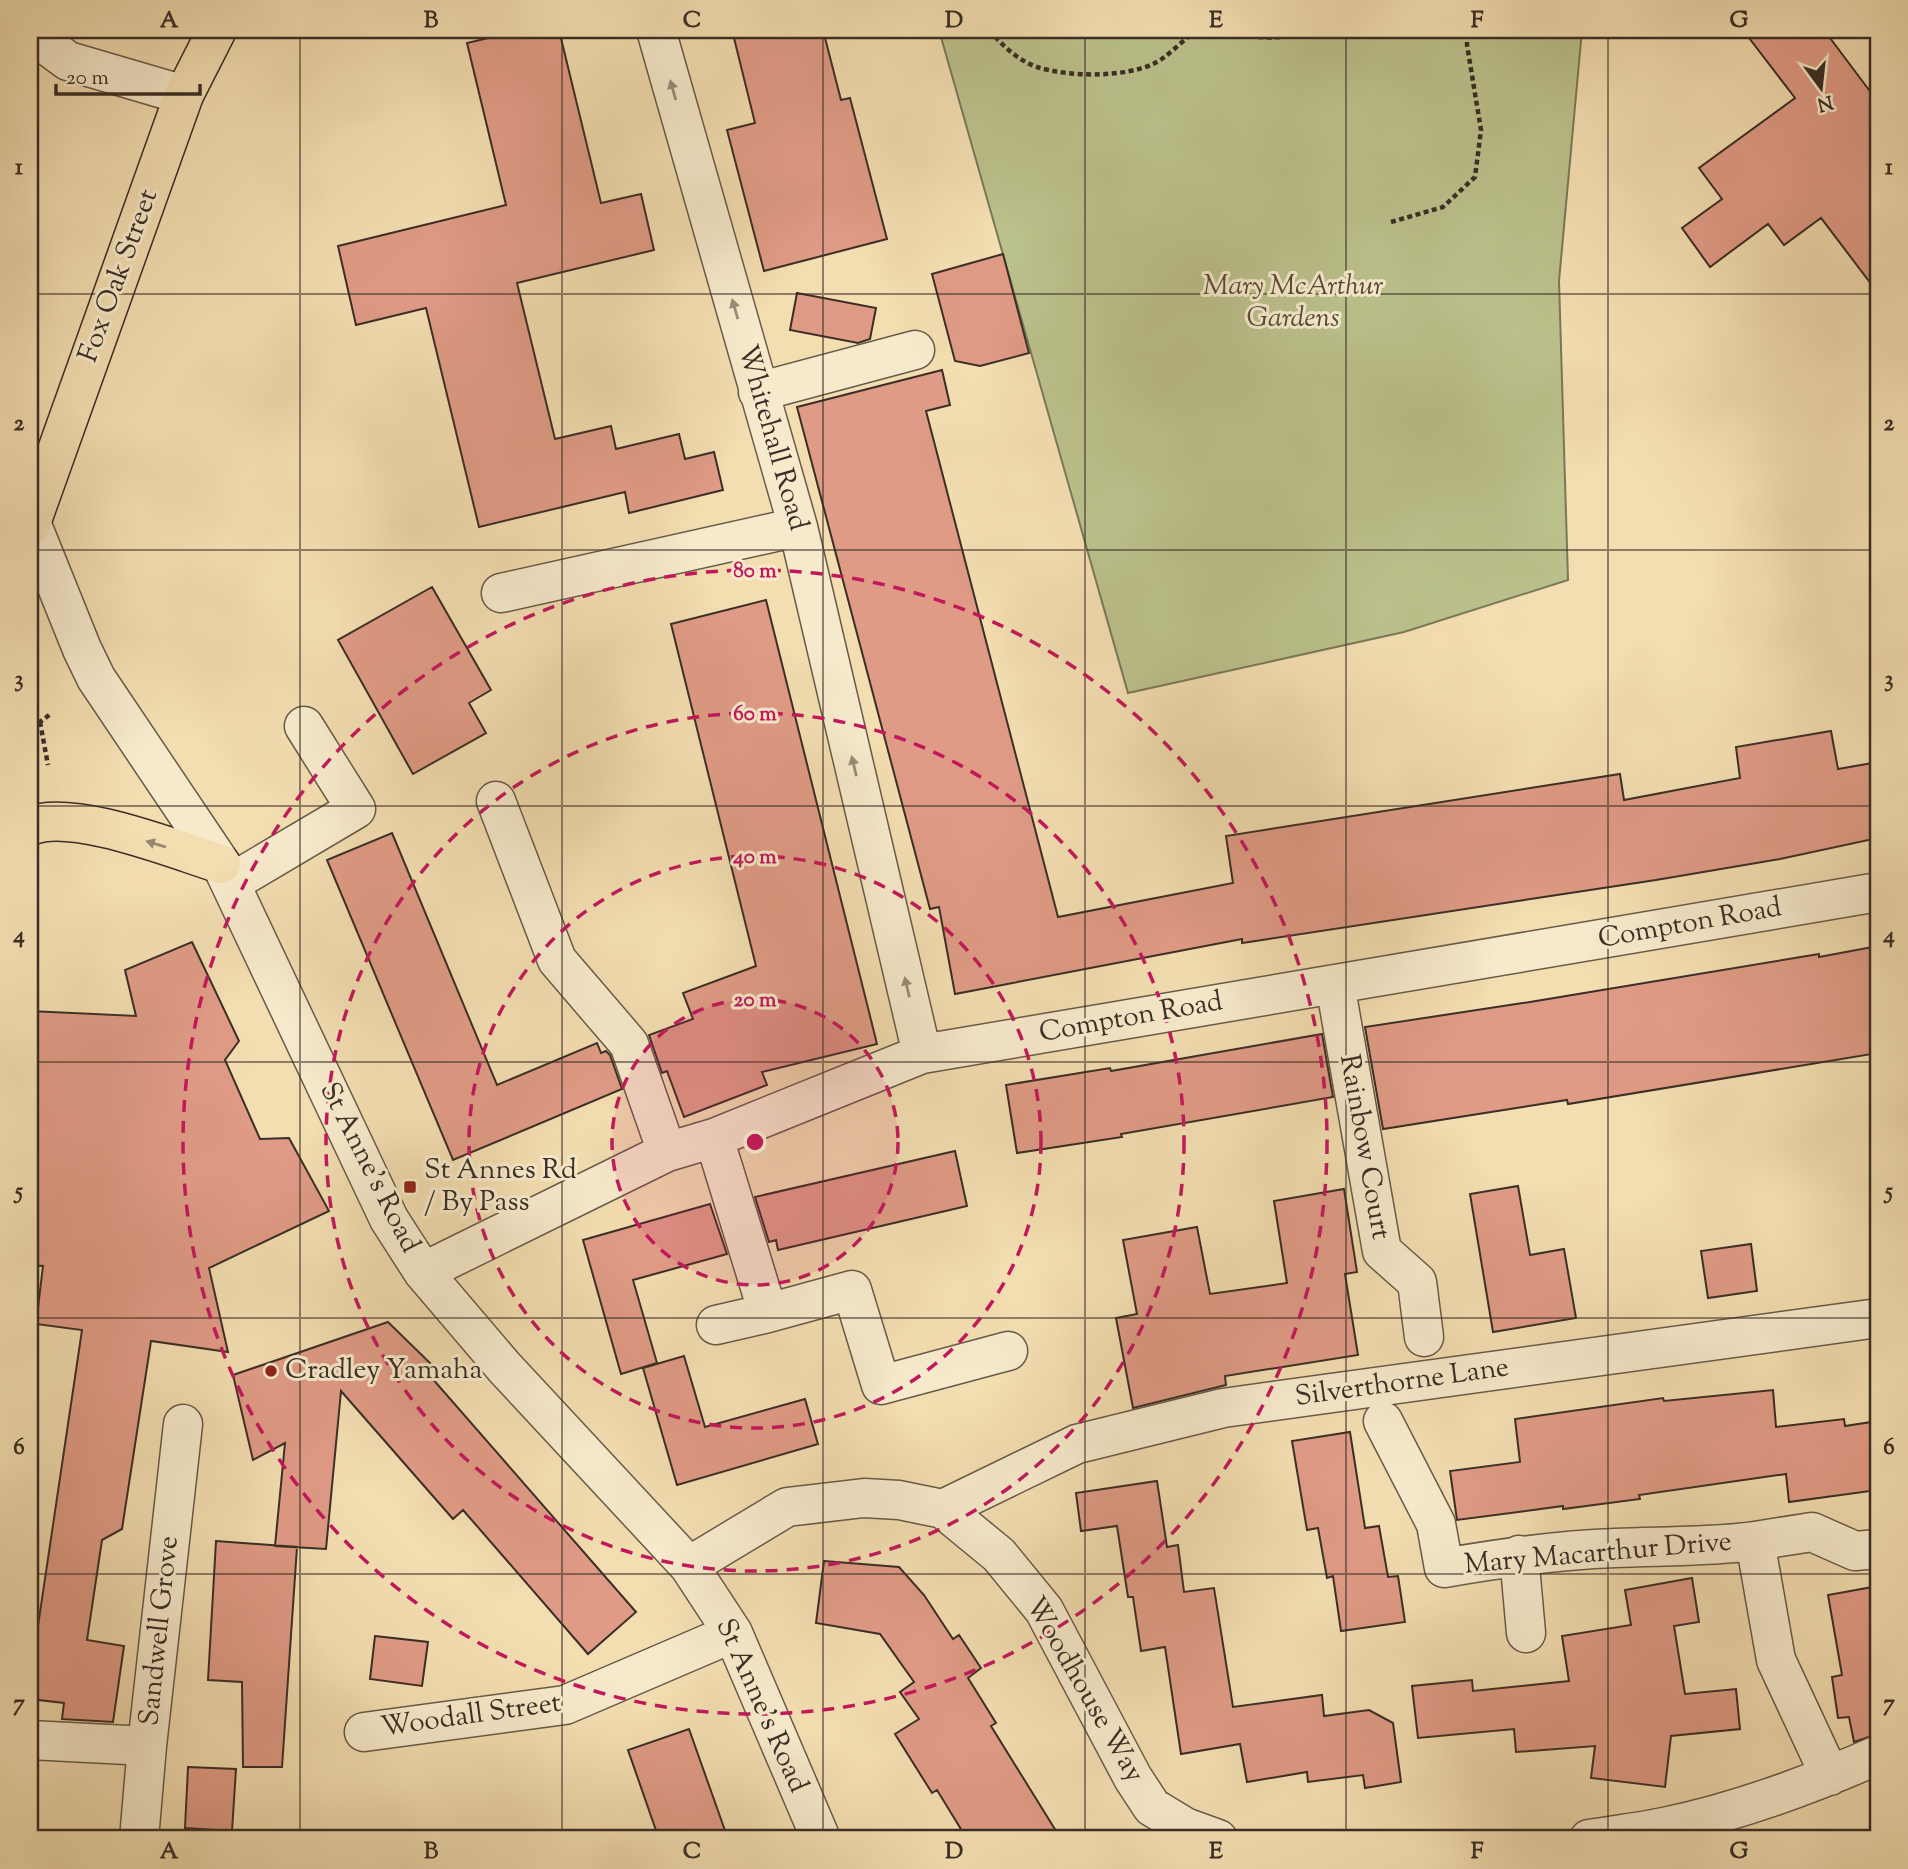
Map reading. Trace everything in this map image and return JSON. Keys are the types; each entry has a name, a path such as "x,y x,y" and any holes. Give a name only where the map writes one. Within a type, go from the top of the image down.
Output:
{"main road":[{"name":"Fox Oak Street","path":"30,523 184,94 217,30"},
{"path":"30,826 57,821 92,824 226,873"}],"street":[{"name":"Whitehall Road","path":"656,30 798,527 922,1054"},
{"path":"30,33 68,61 184,94"},
{"path":"758,393 915,350"},
{"name":"St Anne's Road","path":"30,523 96,678 226,873 389,1219 423,1272 504,1367 689,1566 733,1633 821,1839"},
{"path":"501,593 798,527"},
{"path":"226,873 355,809 304,726"},
{"path":"496,801 557,960 629,1044 667,1152"},
{"name":"Compton Road","path":"423,1272 667,1152 713,1138 922,1054 1878,892"},
{"name":"Rainbow Court","path":"1335,984 1382,1251 1417,1282 1424,1337"},
{"path":"713,1138 768,1313"},
{"path":"716,1325 852,1290 881,1385 1008,1351"},
{"name":"Silverthorne Lane","path":"943,1509 1077,1444 1223,1408 1878,1318"},
{"name":"Mary Macarthur Drive","path":"1383,1421 1436,1524 1444,1568 1519,1555 1755,1541 1776,1660 1830,1776"},
{"name":"Sandwell Grove","path":"139,1839 184,1424"},
{"name":"Woodhouse Way","path":"689,1566 787,1507 864,1498 899,1500 943,1509 999,1555 1044,1610 1133,1778 1152,1807 1185,1827 1218,1839"},
{"path":"1755,1541 1812,1532 1855,1551 1878,1549"},
{"path":"1519,1555 1526,1633"},
{"name":"Woodall Street","path":"364,1732 565,1705 733,1633"},
{"path":"30,1740 147,1746"},
{"path":"1589,1839 1665,1827 1725,1812 1830,1776 1878,1755"}],"path":[{"path":"990,30 1000,43 1035,66 1084,74 1121,74 1156,63 1183,39 1198,30"},
{"path":"1225,30 1251,37 1288,37 1309,30"},
{"path":"1391,222 1443,207 1475,177 1481,130 1467,30"},
{"path":"40,722 52,713"},
{"path":"30,719 40,722"},
{"path":"40,722 48,765"}],"green space":[{"name":"Mary McArthur Gardens","path":"939,30 1582,30 1559,281 1568,580 1404,632 1128,693"}],"building":[{"path":"523,30 559,30 601,203 641,194 654,250 517,283 555,439 611,426 616,449 679,434 685,459 714,452 723,490 629,513 625,492 479,527 426,308 356,325 338,246 506,205 467,43"},
{"path":"732,30 823,30 841,100 850,98 887,239 764,271 727,130 755,123"},
{"path":"1743,30 1824,30 1878,102 1878,293 1821,218 1784,245 1768,224 1710,267 1682,228 1722,199 1699,168 1795,98"},
{"path":"1003,254 1029,353 980,366 955,361 932,274"},
{"path":"797,293 876,308 870,339 858,343 790,330"},
{"path":"942,370 950,405 926,411 1058,917 1233,883 1226,836 1620,774 1624,800 1740,778 1736,747 1831,731 1838,769 1878,762 1878,838 1780,859 1656,880 1242,943 1242,939 955,994 939,907 930,909 797,407"},
{"path":"432,587 491,690 469,703 486,733 413,774 338,640"},
{"path":"766,600 877,1044 762,1072 767,1085 684,1117 667,1071 662,1073 649,1035 693,1019 683,993 756,966 671,624"},
{"path":"392,833 497,1085 597,1043 601,1053 606,1051 610,1055 622,1089 453,1160 327,860"},
{"path":"192,942 239,1041 225,1060 260,1139 289,1138 329,1211 209,1268 228,1352 151,1341 122,1529 102,1540 87,1640 124,1646 113,1722 62,1719 64,1703 30,1699 30,1646 35,1646 82,1330 36,1324 43,1266 30,1265 30,1011 136,1016 125,970"},
{"path":"1878,946 1878,1053 1568,1104 1567,1100 1383,1129 1365,1027"},
{"path":"1322,1034 1333,1097 1121,1134 1122,1137 1017,1153 1006,1085 1110,1068 1111,1071"},
{"path":"955,1151 967,1206 778,1250 776,1240 769,1242 755,1197"},
{"path":"1518,1186 1530,1255 1564,1249 1576,1318 1493,1332 1470,1194"},
{"path":"1344,1189 1357,1272 1345,1274 1358,1355 1225,1376 1226,1385 1133,1408 1116,1318 1137,1314 1123,1240 1197,1227 1210,1294 1287,1283 1274,1201"},
{"path":"710,1204 727,1254 633,1280 657,1363 621,1374 583,1240"},
{"path":"1751,1244 1757,1291 1708,1298 1701,1251"},
{"path":"388,1322 432,1365 424,1369 636,1612 588,1654 463,1510 453,1519 341,1391 326,1549 275,1546 285,1443 253,1460 233,1375"},
{"path":"684,1356 705,1427 805,1399 818,1444 677,1485 643,1368"},
{"path":"1773,1390 1776,1427 1844,1419 1845,1426 1878,1421 1878,1490 1789,1502 1786,1474 1639,1495 1640,1499 1457,1520 1450,1471 1520,1462 1515,1419 1663,1398 1664,1401"},
{"path":"1350,1432 1365,1528 1379,1526 1388,1577 1398,1576 1405,1622 1341,1631 1333,1576 1327,1578 1318,1528 1307,1530 1292,1441"},
{"path":"1157,1481 1167,1547 1178,1545 1184,1592 1214,1588 1233,1707 1322,1695 1324,1716 1369,1710 1393,1723 1401,1782 1365,1788 1363,1775 1308,1782 1307,1772 1247,1782 1240,1744 1181,1754 1165,1647 1141,1651 1133,1597 1128,1597 1117,1526 1081,1531 1076,1493"},
{"path":"216,1541 297,1547 282,1767 243,1767 242,1682 208,1680"},
{"path":"824,1561 899,1567 924,1595 953,1639 959,1635 981,1668 968,1678 996,1723 991,1726 1061,1839 967,1839 937,1790 932,1793 895,1734 919,1719 900,1692 914,1682 880,1634 816,1623"},
{"path":"1692,1578 1699,1622 1674,1626 1685,1694 1736,1689 1740,1729 1671,1736 1665,1787 1591,1778 1595,1746 1516,1752 1514,1729 1418,1738 1412,1686 1472,1680 1473,1691 1569,1681 1562,1636 1631,1625 1625,1590"},
{"path":"1878,1586 1878,1734 1854,1742 1849,1717 1838,1718 1832,1677 1842,1675 1828,1595"},
{"path":"375,1636 428,1642 422,1686 370,1679"},
{"path":"689,1729 728,1839 659,1839 628,1750"},
{"path":"188,1767 236,1769 232,1831 185,1828"}],"place":[{"name":"St Annes Rd / By Pass","path":"410,1187"},
{"name":"Cradley Yamaha","path":"271,1371"}]}
